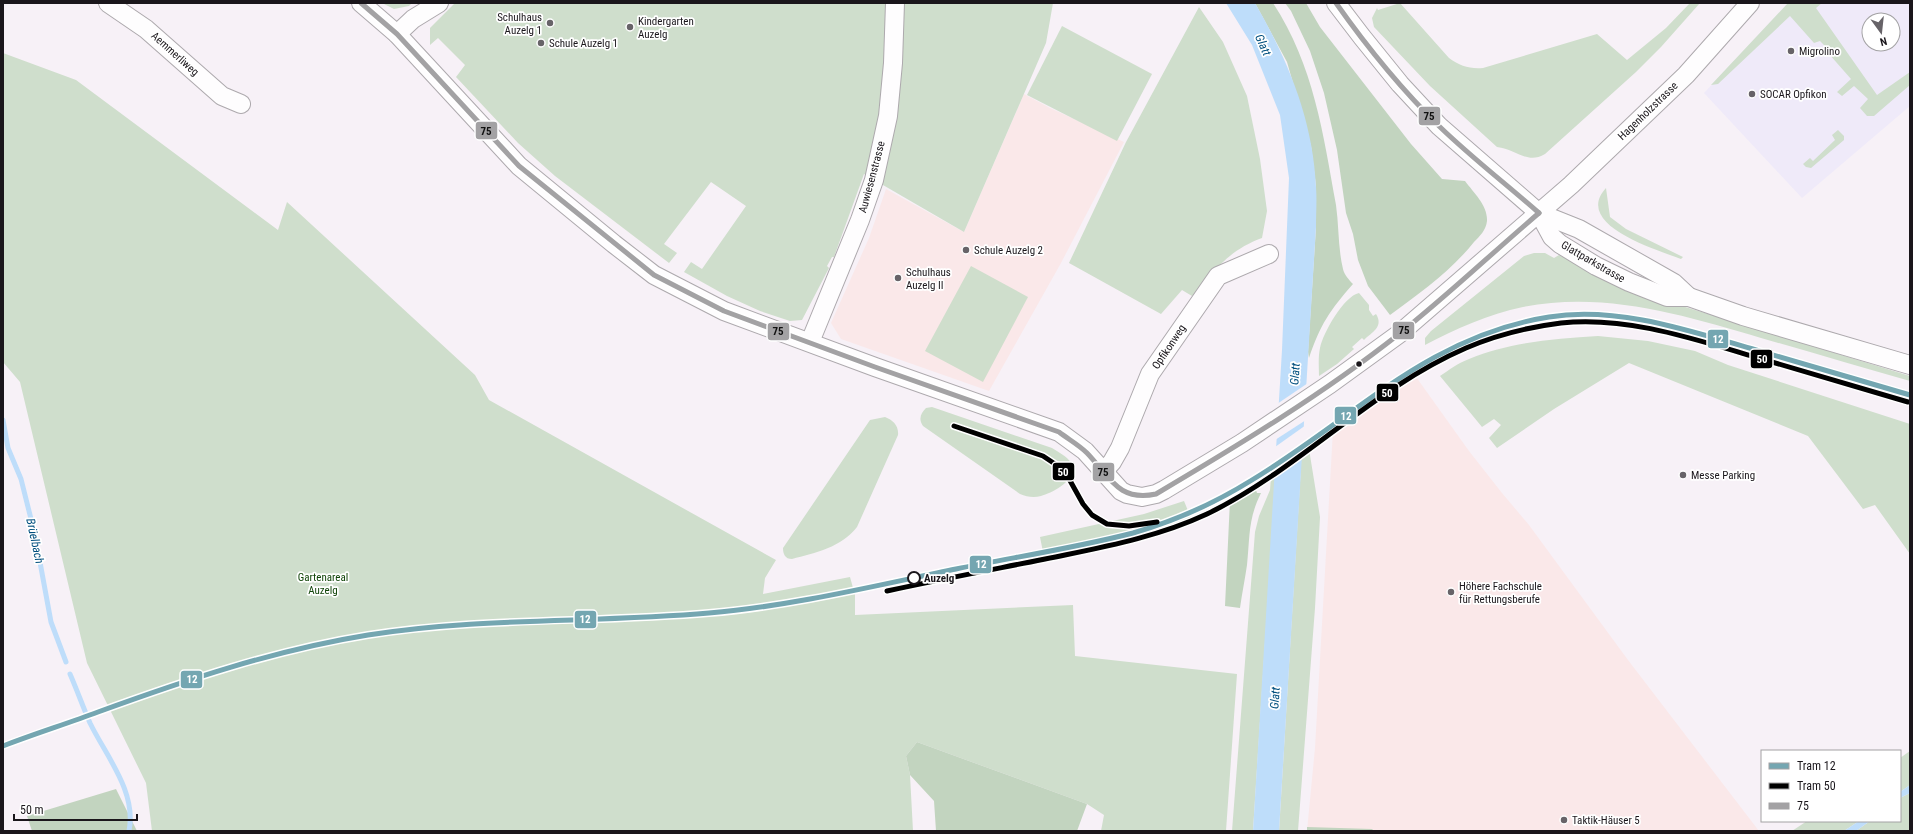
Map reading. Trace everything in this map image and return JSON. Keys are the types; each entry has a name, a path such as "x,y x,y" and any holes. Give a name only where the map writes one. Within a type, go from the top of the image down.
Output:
{"street":[{"name":"Aemmerliweg","path":"108,3 146,29 222,96 241,104"},
{"name":"Hagenholzstrasse","path":"361,3 397,34 519,166 654,275 724,311 1059,432 1085,451 1116,486 1127,494 1142,497 1150,496 1164,490 1242,443 1330,384 1399,334 1539,213 1686,75 1750,3"},
{"path":"397,34 413,19 438,3"},
{"name":"Auwiesenstrasse","path":"810,342 860,220 874,180 888,116 893,63 895,3"},
{"name":"Glattparkstrasse","path":"1336,3 1362,38 1400,84 1439,126 1539,213 1578,229 1674,283 1689,297 1743,316 1910,365"},
{"name":"Opfikonweg","path":"1103,472 1112,462 1120,448 1150,374 1218,276 1269,254"}],"shaded area":[{"path":"1788,3 1910,3 1910,106 1802,198 1704,93"},
{"name":"Schule Auzelg 2","path":"1024,94 1050,108 1124,142 1061,263 989,391 841,339 831,323 869,238 886,189 964,232"},
{"name":"Höhere Fachschule für Rettungsberufe","path":"1414,374 1469,451 1529,525 1628,660 1759,831 1307,831 1315,748 1333,430"}],"green space":[{"path":"382,3 412,3 409,6 394,9"},
{"path":"455,3 1053,3 1046,43 964,232 864,174 834,257 832,257 827,266 829,268 802,320 790,321 760,311 727,296 684,272 691,262 702,269 746,206 711,182 664,244 677,253 669,263 555,176 518,143 456,77 465,65 438,38 430,45 430,28"},
{"path":"1255,3 1273,3 1287,27 1308,76 1321,126 1336,205 1340,254 1343,269 1348,279 1353,284 1326,318 1317,336 1309,358 1308,352 1316,227 1316,186 1311,146 1287,62"},
{"path":"1285,3 1306,3 1320,27 1411,144 1442,179 1465,181 1480,200 1487,215 1484,230 1465,253 1435,281 1390,315 1368,286 1358,260 1353,234 1346,213 1337,150 1324,93 1310,51 1291,11"},
{"path":"1400,3 1449,58 1465,66 1483,68 1597,34 1627,60 1666,28 1690,3 1700,3 1661,47 1636,72 1545,154 1533,158 1497,147 1430,86 1374,27 1372,18 1377,8 1378,10"},
{"path":"1788,3 1822,3 1816,8 1877,95 1910,72 1910,85 1874,116 1867,116 1860,108 1868,99 1854,86 1842,96 1837,92 1851,79 1829,54 1831,52 1820,41 1814,43 1790,16 1718,84 1711,85"},
{"path":"1199,7 1223,42 1247,96 1260,159 1267,211 1262,238 1240,248 1231,255 1216,269 1192,296 1182,290 1161,314 1069,263 1126,142"},
{"path":"1062,26 1152,74 1117,141 1027,95"},
{"name":"Gartenareal Auzelg","path":"3,53 76,80 278,230 287,202 475,375 489,400 776,560 765,578 763,594 850,577 855,595 855,615 1073,605 1075,656 1237,674 1226,831 1101,831 1104,815 1087,804 917,742 906,756 910,775 913,831 152,831 146,783 87,663 20,382 3,362"},
{"path":"1838,130 1844,136 1844,140 1811,168 1806,167 1803,164 1810,158 1813,161 1835,140 1832,135"},
{"path":"1606,188 1610,217 1626,229 1683,257 1681,259 1638,242 1622,234 1609,224 1600,213 1599,201"},
{"path":"1534,253 1545,253 1554,258 1559,255 1633,291 1910,376 1910,381 1702,321 1644,308 1614,304 1584,302 1554,303 1523,307 1472,323 1425,345 1425,338 1431,331 1524,256"},
{"path":"971,266 1028,297 983,382 925,351"},
{"path":"1359,293 1369,305 1369,310 1373,316 1376,314 1379,322 1378,326 1364,340 1362,338 1352,347 1354,349 1337,364 1319,376 1319,351 1325,334 1341,308 1353,296"},
{"path":"1598,336 1648,341 1695,351 1728,365 1910,424 1910,554 1875,505 1863,509 1808,436 1629,363 1554,409 1497,448 1489,438 1501,425 1494,419 1482,427 1440,376 1465,361 1500,349 1532,342"},
{"path":"932,407 1052,448 1062,454 1071,463 1072,469 1068,480 1052,492 1038,497 1020,494 923,426 920,419 922,414 926,408"},
{"path":"885,417 895,424 898,429 898,435 857,527 844,540 828,548 792,559 786,557 783,548 870,420"},
{"path":"1309,449 1320,517 1315,608 1298,831 1279,831 1301,466 1275,486 1253,831 1232,831 1255,532 1259,516 1270,490 1271,476"},
{"path":"1255,487 1257,493 1261,493 1254,511 1249,536 1247,565 1240,608 1225,606 1230,500"},
{"path":"1184,501 1191,518 1182,522 1111,543 1044,557 1040,537 1144,514"},
{"path":"917,742 1087,804 1077,831 936,831 934,801 910,775 906,756"},
{"path":"1910,751 1910,785 1901,791 1901,757"},
{"path":"116,789 137,831 32,831 27,816"},
{"path":"1910,793 1910,831 1856,831 1869,822 1901,822 1901,798"},
{"path":"1806,822 1858,822 1844,831 1792,831"},
{"path":"1307,827 1372,829 1374,831 1307,831"}],"water":[{"name":"Glatt","path":"1226,3 1255,3 1278,46 1297,91 1304,114 1314,162 1316,187 1316,227 1279,831 1253,831 1282,350 1289,178 1280,115 1252,45"},
{"path":"1910,785 1910,793 1901,798 1901,791"},
{"path":"1858,822 1869,822 1856,831 1844,831"}],"pier":[{"path":"1308,383 1306,420 1275,440 1277,404"},
{"path":"1306,425 1304,451 1273,473 1275,447"}],"waterway":[{"name":"Brüelbach","path":"3,420 8,448 21,479 35,535 51,622 66,662"},
{"name":"Brüelbach","path":"70,674 90,723 124,788 129,802 129,831"}],"tram line":[{"name":"12","path":"3,746 131,700 231,667 333,641 410,629 453,625 666,616 771,606 1067,548 1133,533 1179,517 1209,504 1252,480 1288,457 1392,383 1428,361 1465,342 1505,327 1549,317 1575,314 1601,315 1654,322 1706,335 1910,395"},
{"name":"50","path":"887,591 1102,547 1138,539 1173,528 1207,514 1241,496 1305,453 1367,407 1431,365 1477,343 1501,335 1537,327 1561,323 1586,322 1611,323 1660,331 1684,336 1908,402"},
{"name":"50","path":"954,426 1043,456 1058,466 1068,477 1083,504 1092,515 1107,524 1129,526 1157,522"}],"transit line":[{"name":"75","path":"361,3 397,34 519,166 654,275 724,311 875,367 1059,432 1087,453 1116,486 1132,494 1143,496 1156,494 1218,457 1311,398 1341,377 1417,320 1539,213"},
{"name":"75","path":"1336,3 1385,67 1426,113 1464,149 1539,213"}],"place":[{"name":"Schulhaus Auzelg 1","path":"550,23"},
{"name":"Kindergarten Auzelg","path":"630,27"},
{"name":"Schule Auzelg 1","path":"541,43"},
{"name":"Migrolino","path":"1791,51"},
{"name":"SOCAR Opfikon","path":"1752,94"},
{"name":"Schule Auzelg 2","path":"966,250"},
{"name":"Schulhaus Auzelg II","path":"898,278"},
{"name":"Messe Parking","path":"1683,475"},
{"name":"Auzelg","path":"914,578"},
{"name":"Höhere Fachschule für Rettungsberufe","path":"1451,592"},
{"name":"Taktik-Häuser 5","path":"1564,820"}]}
